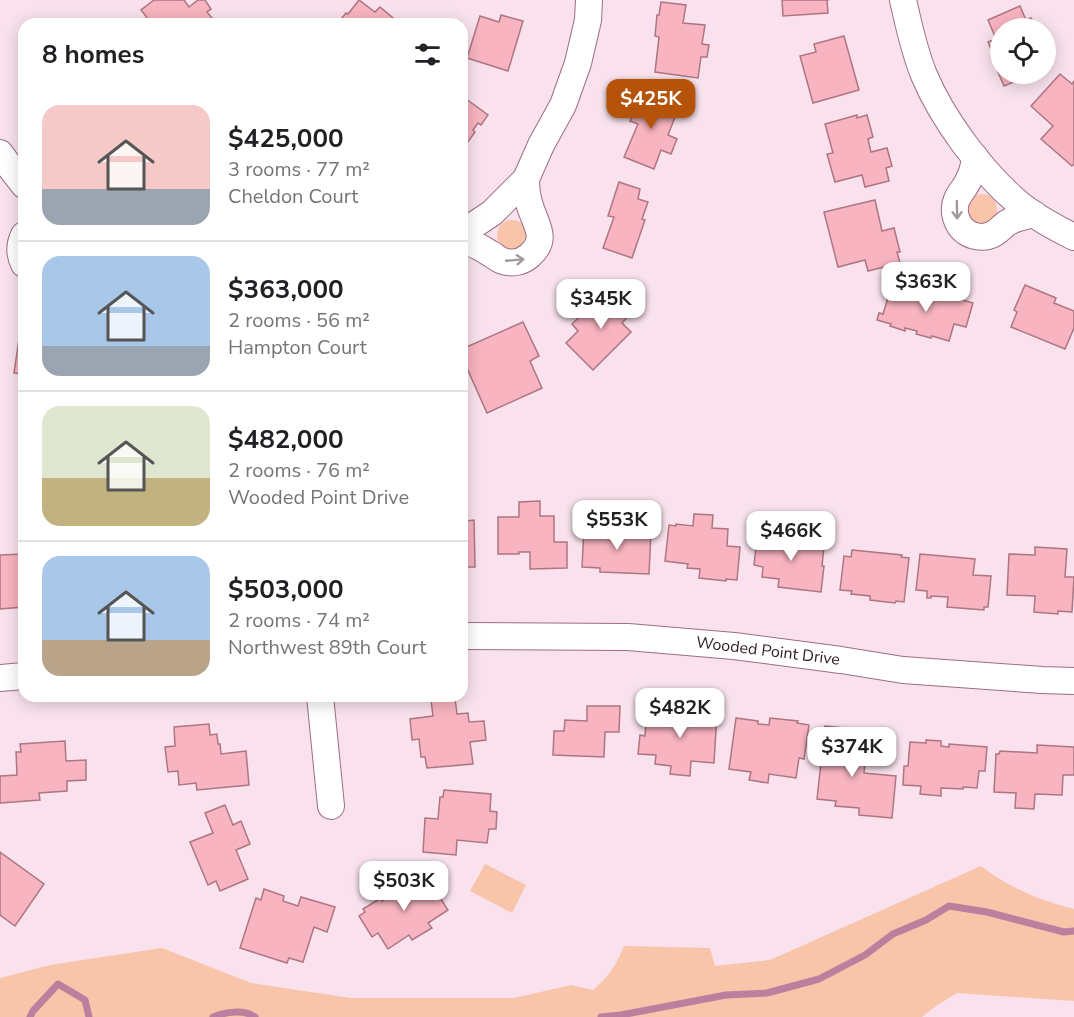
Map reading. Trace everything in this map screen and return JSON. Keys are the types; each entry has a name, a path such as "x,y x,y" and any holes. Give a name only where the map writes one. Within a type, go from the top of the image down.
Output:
{"street":[{"path":"468,229 492,213 526,179 563,105 578,63 588,20 589,0"},
{"path":"903,0 911,36 924,75 943,113 975,157 1016,201 1074,237"},
{"path":"0,153 18,177"},
{"path":"975,157 970,179 955,206 957,221 961,227 973,235 988,236 1004,224 1034,214"},
{"path":"468,242 479,246 501,261 513,263 525,260 535,251 540,240 539,228 529,205 526,179"},
{"name":"Wooded Point Drive","path":"468,636 628,637 734,645 903,670 1074,681"},
{"path":"0,678 18,676"},
{"path":"321,702 331,806"}],"shaded area":[{"path":"982,194 988,195 996,203 996,215 988,223 982,224 976,223 968,215 967,209 968,203 976,195"},
{"path":"512,220 523,224 527,235 523,246 512,250 501,246 497,235 501,224"},
{"path":"485,864 526,885 512,913 470,891"},
{"path":"981,866 1025,892 1074,909 1074,1001 957,993 922,1017 0,1017 0,978 50,965 162,948 251,983 351,998 514,998 571,985 593,990 612,970 624,946 710,948 715,966 770,960"}],"building":[{"path":"154,0 184,0 189,7 198,0 205,0 211,9 207,12 212,18 147,18 141,10"},
{"path":"359,0 375,12 380,7 393,18 342,18 346,13 348,14"},
{"path":"782,0 827,0 828,13 783,16"},
{"path":"661,2 686,5 683,23 705,25 702,44 709,45 707,57 701,57 698,78 655,72 659,37 655,36"},
{"path":"1020,6 1025,18 993,18"},
{"path":"501,15 523,21 508,71 468,58 480,16 499,22"},
{"path":"844,36 859,90 813,103 800,56 816,52 814,44"},
{"path":"1060,74 1072,84 1074,81 1074,164 1072,166 1041,139 1053,126 1031,106 1051,84 1056,84 1056,78"},
{"path":"643,89 668,99 665,107 677,112 668,135 677,139 671,154 661,150 654,169 624,157 638,124 630,121"},
{"path":"468,100 488,115 481,125 478,123 473,130 475,132 468,142"},
{"path":"857,115 857,118 867,115 873,137 868,139 871,152 887,148 892,166 886,168 889,181 865,187 862,175 835,182 827,154 833,153 825,124"},
{"path":"619,182 640,189 638,199 648,202 642,219 645,220 632,258 603,248 614,217 608,216"},
{"path":"875,200 882,231 894,228 900,252 897,252 900,263 868,271 865,260 838,267 824,212"},
{"path":"1025,285 1056,298 1054,303 1074,311 1074,328 1065,349 1011,327 1017,312 1014,310"},
{"path":"900,286 908,288 909,286 973,303 966,327 954,324 949,341 916,334 917,331 905,328 905,331 877,320 879,313 883,314 888,298 895,300"},
{"path":"618,293 634,310 622,323 631,332 593,370 566,343 578,331 572,324 598,299 605,305"},
{"path":"523,322 539,356 530,361 542,388 487,413 468,370 468,346"},
{"path":"18,346 18,373 14,373"},
{"path":"540,501 540,516 554,516 554,542 567,542 567,568 530,569 530,552 498,554 498,517 519,517 519,502"},
{"path":"694,514 713,515 712,528 728,529 727,546 740,547 737,580 699,578 700,569 687,568 688,564 665,561 669,525 693,526"},
{"path":"474,520 475,567 468,567 468,521"},
{"path":"584,529 651,532 649,574 600,572 600,568 582,567"},
{"path":"782,529 800,531 799,544 824,547 821,592 778,587 779,579 762,577 763,567 754,565 757,539 780,542"},
{"path":"1035,547 1067,549 1065,577 1074,577 1072,612 1058,611 1058,614 1034,612 1035,596 1007,595 1009,554 1035,555"},
{"path":"852,550 902,555 901,557 909,558 904,602 870,600 870,596 840,590 844,556 851,557"},
{"path":"18,554 18,608 0,609 0,555"},
{"path":"920,554 975,559 973,575 991,576 988,607 984,607 984,610 947,607 948,597 931,596 927,598 927,591 916,590"},
{"path":"431,702 456,702 457,714 468,713 469,722 484,721 486,740 470,742 473,764 427,768 425,757 421,757 419,739 412,740 410,719 433,716"},
{"path":"587,706 620,706 619,732 605,732 604,757 553,755 554,731 564,731 565,720 587,721"},
{"path":"647,709 681,714 681,711 717,713 714,763 691,761 690,776 670,774 671,766 655,764 656,755 638,754 640,735 645,736"},
{"path":"736,718 758,721 758,724 769,725 770,718 798,721 797,723 809,725 804,759 799,758 796,778 769,774 768,783 749,780 751,772 729,769"},
{"path":"209,724 210,735 217,734 221,754 246,751 249,785 197,790 196,783 179,785 178,771 168,772 165,747 175,746 174,727"},
{"path":"825,726 854,729 851,763 865,764 864,773 896,776 892,818 859,815 859,808 835,806 836,801 817,799"},
{"path":"926,740 941,741 941,746 949,747 949,744 987,747 985,771 979,771 977,788 941,788 941,796 920,794 921,786 903,785 904,766 908,766 910,742 926,743"},
{"path":"65,741 66,761 86,760 86,780 67,781 67,791 39,793 40,800 0,803 0,776 17,775 16,752 21,752 20,744"},
{"path":"1037,745 1074,747 1074,775 1063,775 1062,795 1035,794 1034,809 1015,808 1016,793 994,792 996,754 1000,751 1037,753"},
{"path":"444,790 491,794 490,811 497,812 496,829 489,829 487,843 457,840 456,855 423,852 425,818 438,819 440,797 443,797"},
{"path":"225,805 233,825 241,821 250,844 236,850 248,879 220,891 216,881 208,885 190,842 213,833 205,813"},
{"path":"0,852 44,884 15,926 0,915"},
{"path":"420,873 434,895 437,893 448,910 428,923 432,928 412,940 409,935 388,949 378,933 372,937 359,916 365,912 363,909 381,898 382,901 396,892 394,889"},
{"path":"264,889 284,896 283,901 298,906 301,897 335,907 327,932 314,927 303,962 289,958 287,963 240,948 256,898 261,900"}],"waterway":[{"path":"601,1017 726,995 767,993 819,979 865,955 893,934 926,920 949,906 987,912 1064,932 1074,931"},
{"path":"30,1017 58,984 85,1000 89,1017"},
{"path":"213,1017 234,1012 251,1014 255,1017"}]}
